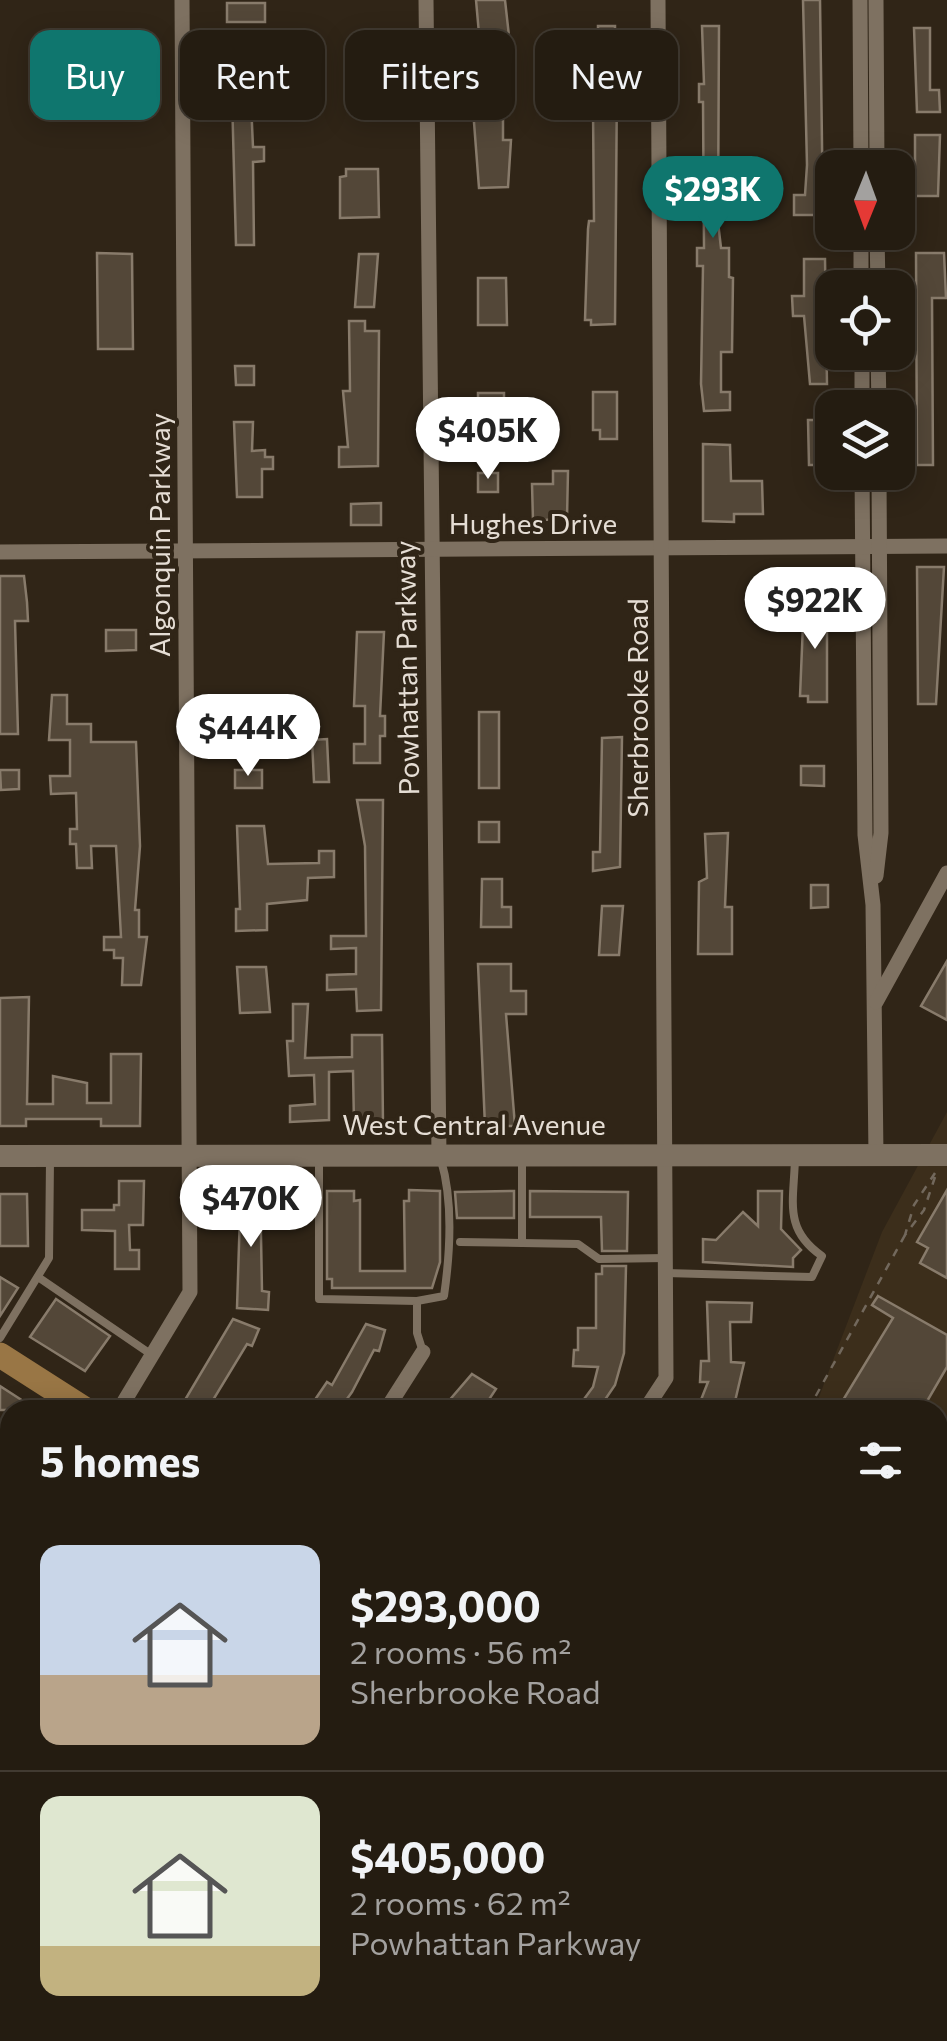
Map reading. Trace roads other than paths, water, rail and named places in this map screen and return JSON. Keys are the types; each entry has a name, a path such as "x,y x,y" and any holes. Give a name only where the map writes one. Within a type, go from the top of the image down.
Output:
{"main road":[{"name":"West Central Avenue","path":"0,1156 947,1155"},
{"path":"0,1355 70,1400"}],"street":[{"name":"Algonquin Parkway","path":"125,1400 190,1292 182,0"},
{"name":"Powhattan Parkway","path":"426,0 440,1156"},
{"name":"Sherbrooke Road","path":"652,1400 666,1378 658,0"},
{"path":"860,0 861,150"},
{"path":"876,0 877,150"},
{"path":"864,490 871,546"},
{"path":"876,1156 873,905 865,835 871,546 877,490"},
{"name":"Hughes Drive","path":"0,552 947,546"},
{"path":"874,1005 947,874"},
{"path":"393,1400 424,1352"}],"lane":[{"path":"319,1155 318,1299 417,1301 444,1296 446,1176 440,1156"},
{"path":"0,1338 49,1258 50,1156"},
{"path":"522,1156 522,1243"},
{"path":"460,1242 578,1244 599,1258 812,1278 822,1256 802,1241 794,1226 795,1156"},
{"path":"38,1277 152,1356"},
{"path":"417,1301 417,1334 424,1352"}]}
